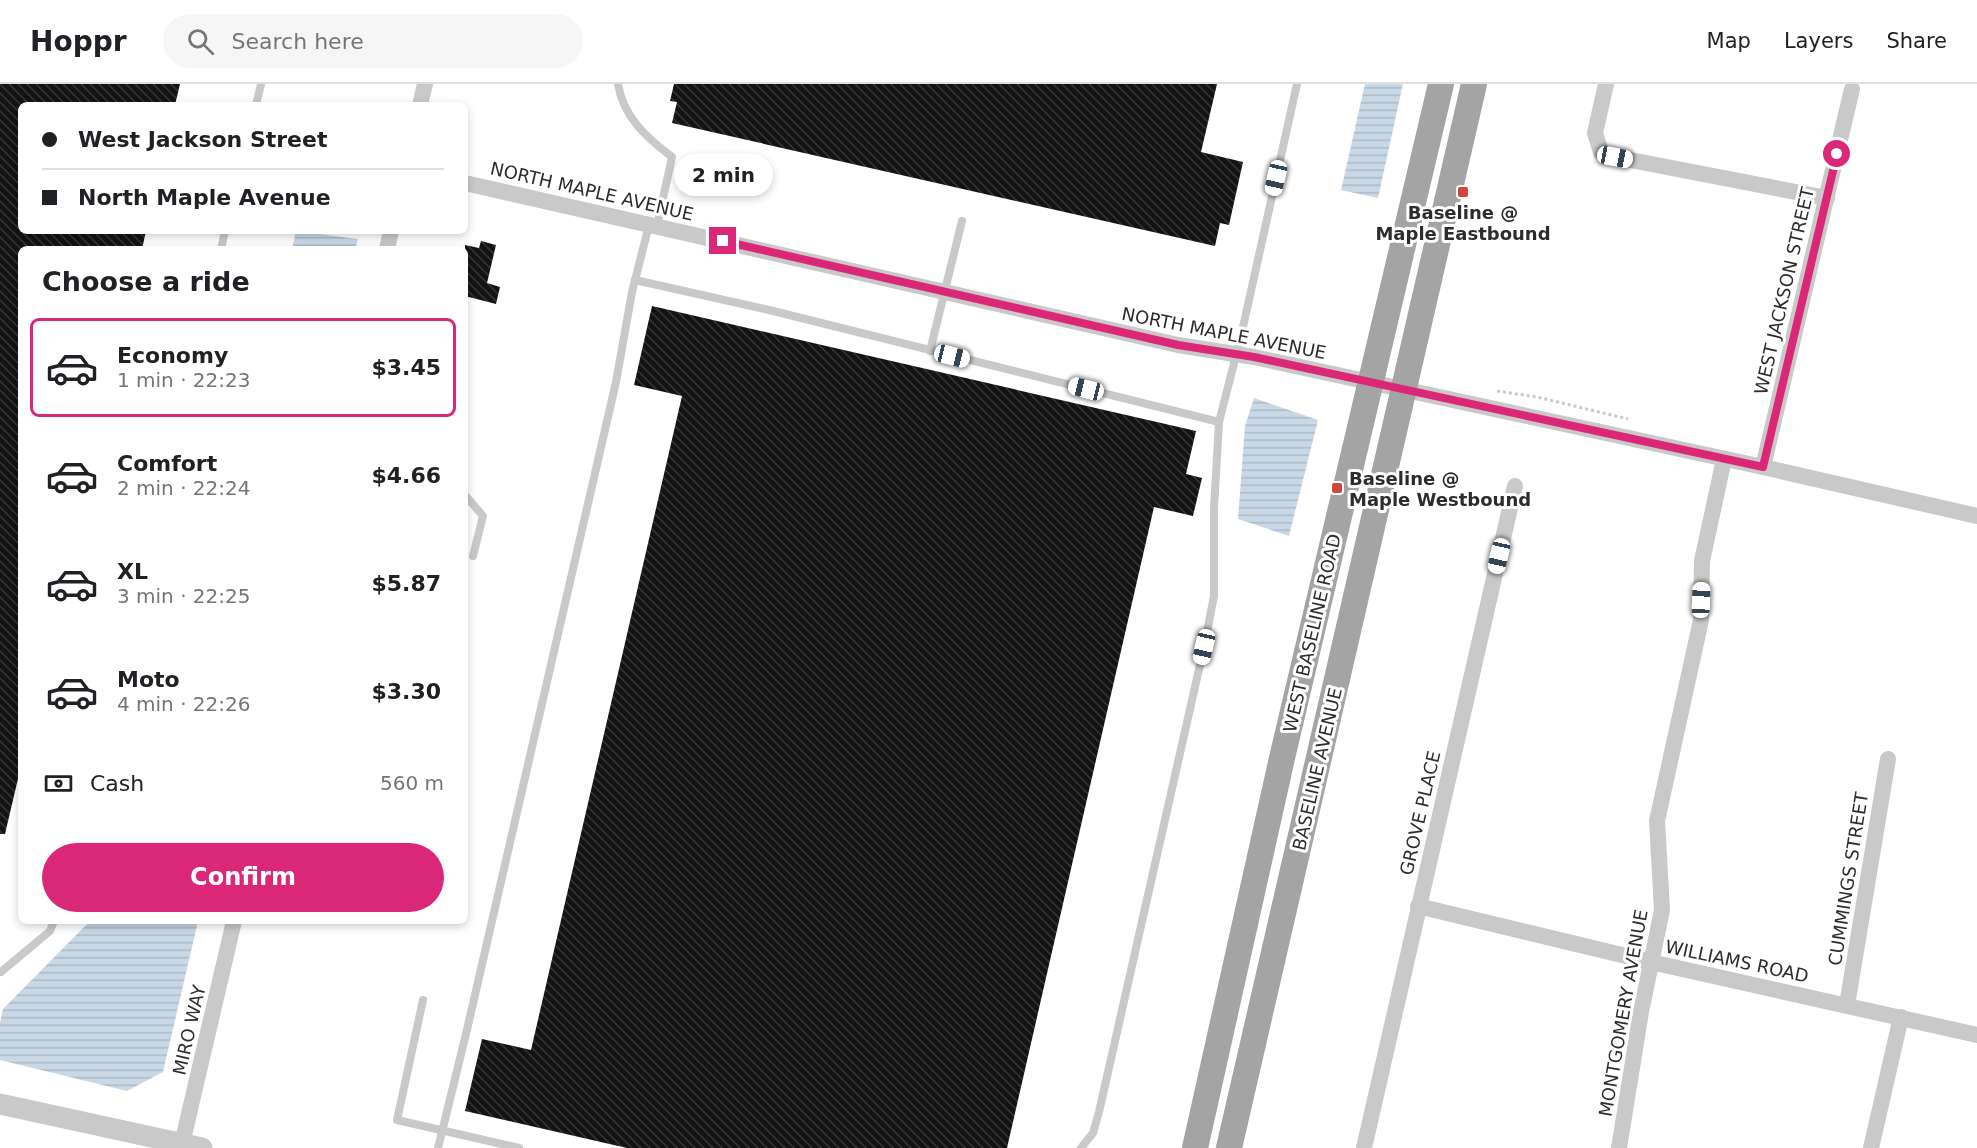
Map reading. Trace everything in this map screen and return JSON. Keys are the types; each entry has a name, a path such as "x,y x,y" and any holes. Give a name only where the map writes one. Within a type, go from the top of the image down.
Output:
{"main road":[{"name":"WEST BASELINE ROAD","path":"1195,1148 1282,758 1441,84"},
{"path":"1404,391 1474,84"},
{"name":"BASELINE AVENUE","path":"1229,1148 1404,391"}],"street":[{"path":"421,102 425,84"},
{"path":"1606,84 1595,133 1601,152 1615,157 1827,198"},
{"name":"WEST JACKSON STREET","path":"1763,467 1852,89"},
{"name":"NORTH MAPLE AVENUE","path":"468,184 1178,345 1236,354 1763,467 1977,516"},
{"name":"MONTGOMERY AVENUE","path":"1619,1148 1641,1012 1662,910 1656,821 1701,620 1702,561 1724,459"},
{"name":"GROVE PLACE","path":"1365,1148 1515,486"},
{"name":"CUMMINGS STREET","path":"1847,1005 1888,759"},
{"name":"WILLIAMS ROAD","path":"1418,906 1651,962 1977,1035"},
{"name":"MIRO WAY","path":"189,1146 233,924"},
{"path":"1871,1148 1901,1017"},
{"path":"0,1104 189,1146"}],"lane":[{"path":"257,102 261,84"},
{"path":"438,1148 611,405 635,280 672,157 639,129 628,114 619,94 618,84"},
{"path":"1081,1148 1094,1133 1204,647 1214,596 1214,508 1220,422 1297,84"},
{"path":"930,351 962,221"},
{"path":"635,280 1220,422"},
{"path":"468,498 483,516 473,556"},
{"path":"0,973 50,931 53,924"},
{"path":"423,1000 397,1120 519,1148"}],"path":[{"path":"1493,391 1537,397 1634,421"}],"water":[{"path":"1365,84 1403,84 1378,198 1341,190"},
{"path":"295,234 319,234 358,239 356,246 293,246"},
{"path":"1254,398 1318,420 1289,536 1238,519 1245,426"},
{"path":"87,924 197,924 163,1072 127,1091 0,1060 0,1023 3,1009"}],"building":[{"path":"0,84 180,84 176,102 18,102 18,234 145,234 143,246 18,246 18,779 5,834 0,834"},
{"path":"674,84 1217,84 1201,152 1243,162 1229,225 1220,223 1215,246 672,123 677,102 670,101"},
{"path":"481,241 496,245 487,283 500,287 496,304 468,297 468,246 465,245 479,248"},
{"path":"652,306 1196,431 1186,474 1202,478 1193,516 1154,507 1007,1148 627,1148 465,1111 482,1039 531,1050 682,396 634,385"}],"place":[{"name":"Baseline @ Maple Eastbound","path":"1463,192"},
{"name":"Baseline @ Maple Westbound","path":"1337,488"}],"route":[{"path":"723,241 1178,345 1254,357 1763,467 1837,154"}]}
